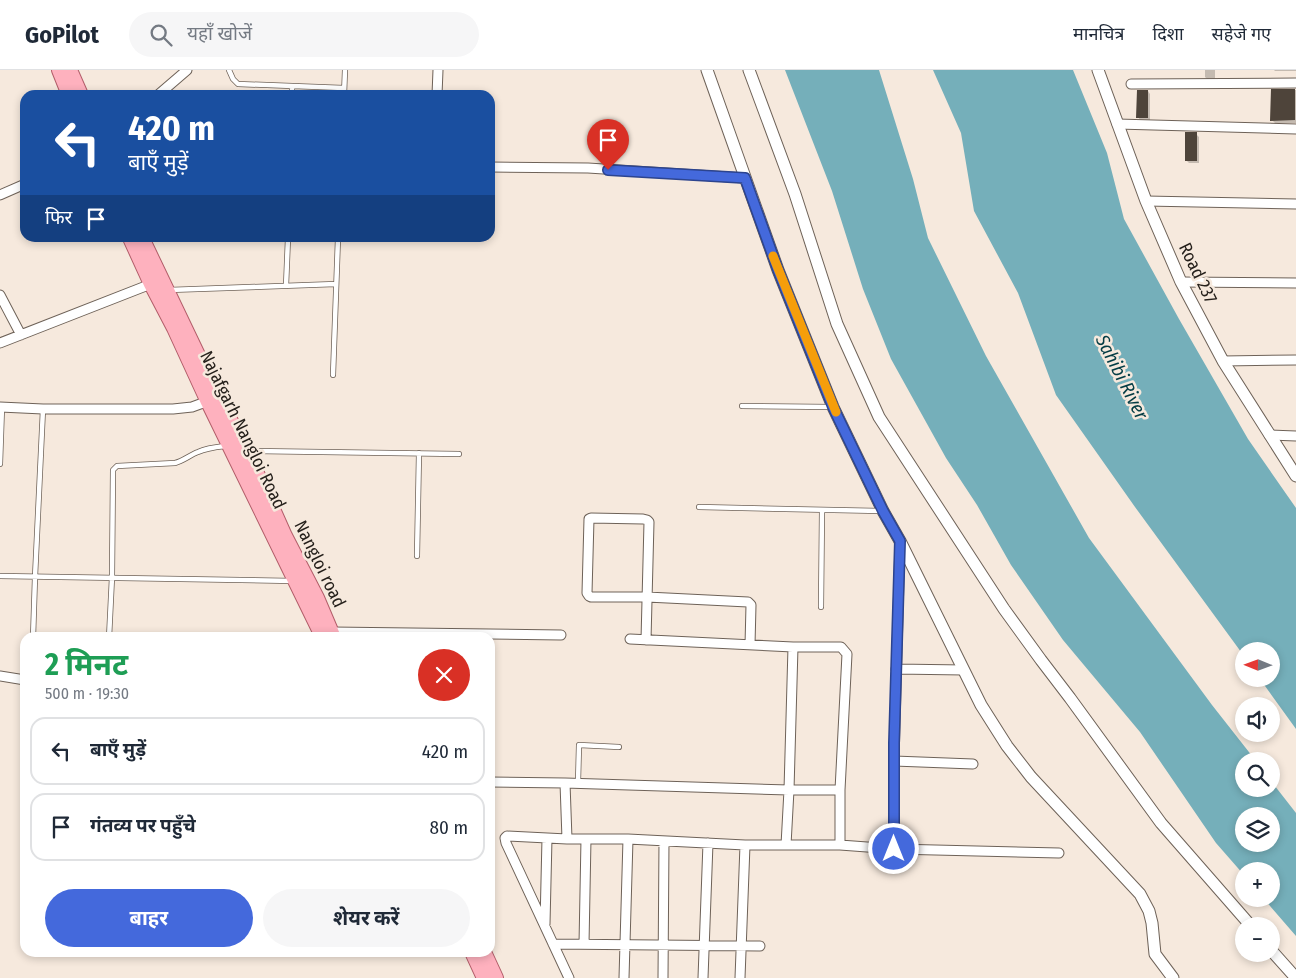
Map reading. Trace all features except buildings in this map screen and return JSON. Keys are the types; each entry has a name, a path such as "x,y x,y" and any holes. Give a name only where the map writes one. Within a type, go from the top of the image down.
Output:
{"main road":[{"path":"59,70 67,90"},
{"path":"70,70 79,90"},
{"name":"Najafgarh Nangloi Road","path":"132,242 150,284 213,399 230,446 295,581 327,632"},
{"name":"Nangloi road","path":"144,242 213,399 247,451 285,536 317,598 329,632"},
{"path":"474,957 484,978"},
{"path":"486,957 496,978"}],"street":[{"path":"164,90 188,70"},
{"path":"437,90 438,70"},
{"path":"707,70 778,270 833,407 981,705 1015,757 1031,777 1140,894 1149,911 1155,954 1173,978"},
{"path":"749,70 795,194 837,324 879,417 1004,609 1041,660 1161,823 1243,917"},
{"name":"Road 237","path":"1098,70 1146,201 1181,282 1223,361 1296,476"},
{"path":"1131,84 1296,84"},
{"path":"1117,124 1296,129"},
{"path":"495,167 588,168 745,178"},
{"path":"0,195 20,186"},
{"path":"1146,201 1296,204"},
{"path":"1181,282 1296,283"},
{"path":"0,343 150,284"},
{"path":"0,295 21,335"},
{"path":"1223,361 1296,360"},
{"path":"1,407 43,409 173,409 192,407 213,399"},
{"path":"1269,435 1296,436"},
{"path":"646,640 647,598 649,522 647,520 589,519 588,596 591,597 647,598 748,602 751,605 750,645"},
{"path":"894,849 894,761 900,541"},
{"path":"495,635 561,635"},
{"path":"630,640 793,647 841,647 846,654 840,790 840,845"},
{"path":"786,845 793,647"},
{"path":"896,669 964,670"},
{"path":"0,676 20,679"},
{"path":"894,761 973,764"},
{"path":"495,782 840,790"},
{"path":"565,783 567,839"},
{"path":"569,978 504,840 505,837 628,839 745,845 840,845 894,849 1059,853"},
{"path":"545,927 547,838"},
{"path":"584,944 586,839"},
{"path":"624,978 628,839"},
{"path":"663,978 664,842"},
{"path":"703,978 708,843"},
{"path":"740,978 745,845"},
{"path":"553,944 760,946"},
{"path":"1280,960 1296,978"}],"lane":[{"path":"229,70 233,79 238,84 344,88 345,70"},
{"path":"286,286 288,242"},
{"path":"333,375 338,242"},
{"path":"166,290 336,284"},
{"path":"742,406 833,407"},
{"path":"0,464 1,407"},
{"path":"33,632 43,409"},
{"path":"109,632 112,577 112,473 115,468 175,463 202,450 230,446"},
{"path":"247,451 459,454"},
{"path":"417,556 419,453"},
{"path":"699,507 883,511"},
{"path":"821,606 822,510"},
{"path":"0,576 295,581"},
{"path":"578,783 579,745 619,747"}],"water":[{"path":"785,70 879,70 913,179 928,238 986,356 1089,538 1235,734 1235,742 1241,742 1249,752 1235,752 1235,797 1280,797 1280,793 1296,813 1296,936 1271,907 1280,907 1280,862 1235,862 1235,865 1216,843 1140,732 1063,640 1011,565 977,505 946,458 891,359 863,289 832,191"},
{"name":"Sahibi River","path":"933,70 1073,70 1107,153 1124,219 1248,439 1296,508 1296,729 1280,707 1280,697 1273,697 1266,688 1280,688 1280,642 1235,642 1235,644 1056,395 1018,293 974,211 961,133"}],"slow traffic":[{"path":"773,256 836,412"}],"route":[{"path":"608,170 745,178 778,270 833,407 883,511 900,541 894,743 894,849"}]}
